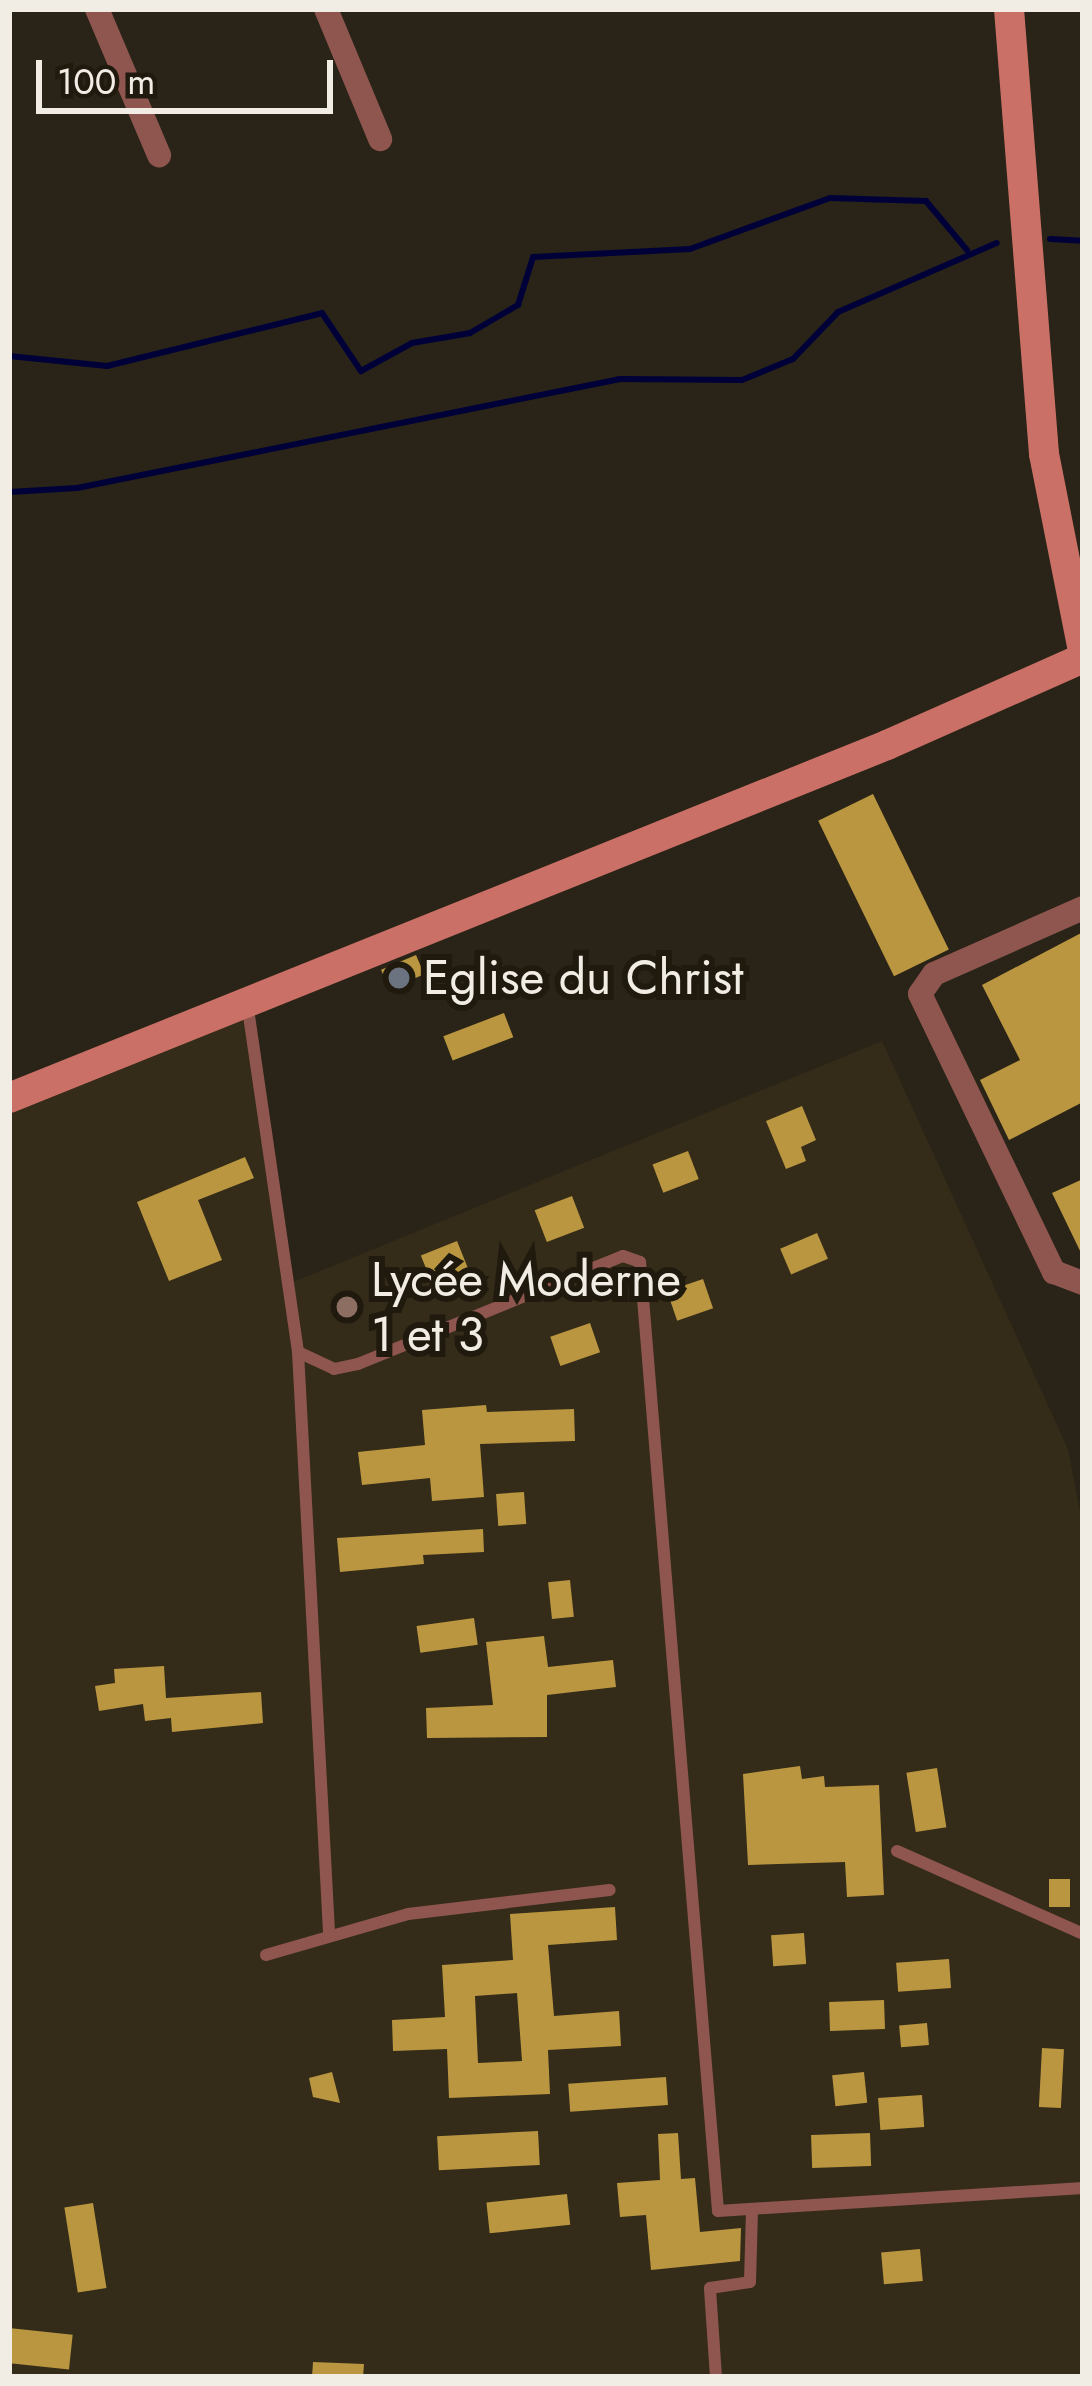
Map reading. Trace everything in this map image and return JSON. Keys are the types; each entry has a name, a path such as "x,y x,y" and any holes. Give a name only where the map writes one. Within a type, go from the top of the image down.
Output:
{"street":[{"path":"97,9 159,155"},
{"path":"326,9 380,139"},
{"path":"9,1098 887,745 1083,654 1044,454 1009,9"},
{"path":"1083,908 934,974 920,994 1054,1272 1067,1283 1083,1283"}],"lane":[{"path":"247,1002 298,1352 328,1932"},
{"path":"298,1352 334,1369 358,1364 622,1256 640,1262 718,2211 1083,2188"},
{"path":"897,1851 1083,1934"},
{"path":"266,1955 328,1932 408,1913 610,1890"},
{"path":"716,2377 710,2288 753,2276 752,2211"}],"shaded area":[{"path":"247,1002 286,1285 882,1041 1068,1449 1083,1527 1083,2377 9,2377 9,1104"}],"building":[{"path":"873,794 949,949 894,976 818,821"},
{"path":"1083,932 1083,1102 1009,1140 980,1080 1020,1060 982,985"},
{"path":"416,955 424,974 389,989 381,970"},
{"path":"504,1013 513,1037 453,1061 443,1036"},
{"path":"802,1106 816,1140 801,1147 806,1161 786,1169 766,1121"},
{"path":"688,1151 699,1179 663,1193 653,1165"},
{"path":"245,1157 254,1178 198,1200 222,1260 169,1281 137,1202"},
{"path":"1083,1179 1083,1257 1052,1193"},
{"path":"572,1196 584,1228 547,1242 535,1210"},
{"path":"817,1233 828,1259 791,1274 780,1249"},
{"path":"457,1241 468,1268 432,1282 421,1256"},
{"path":"703,1279 713,1308 677,1321 667,1291"},
{"path":"590,1323 600,1352 560,1366 550,1337"},
{"path":"486,1405 487,1412 574,1409 575,1441 480,1444 484,1497 432,1501 430,1478 362,1485 358,1452 425,1445 422,1410"},
{"path":"524,1492 526,1524 498,1526 496,1494"},
{"path":"483,1529 484,1552 423,1555 424,1564 340,1572 337,1538"},
{"path":"570,1580 574,1617 552,1619 548,1582"},
{"path":"474,1618 478,1645 420,1653 417,1626"},
{"path":"544,1636 548,1667 613,1660 616,1687 547,1695 547,1737 427,1738 426,1708 493,1705 486,1642"},
{"path":"164,1666 166,1698 261,1692 263,1723 172,1732 171,1718 145,1721 143,1704 99,1711 95,1686 115,1683 114,1669"},
{"path":"800,1766 802,1779 824,1776 825,1787 879,1785 884,1895 847,1897 845,1862 748,1865 743,1774"},
{"path":"937,1768 946,1827 916,1832 906,1773"},
{"path":"1049,1879 1070,1879 1070,1907 1049,1907"},
{"path":"615,1907 617,1940 548,1945 554,2016 619,2011 621,2046 548,2050 550,2094 449,2098 447,2049 393,2051 392,2020 445,2017 442,1965 513,1960 510,1914","holes":["517,1993 522,2061 478,2063 475,1996"]},
{"path":"804,1933 806,1964 773,1966 771,1935"},
{"path":"949,1959 951,1988 898,1992 896,1963"},
{"path":"884,2000 885,2029 830,2031 829,2002"},
{"path":"927,2023 929,2045 901,2047 899,2025"},
{"path":"1042,2048 1064,2049 1061,2108 1039,2107"},
{"path":"332,2072 340,2103 313,2097 309,2078"},
{"path":"864,2072 867,2103 835,2106 832,2075"},
{"path":"666,2077 668,2105 570,2112 568,2084"},
{"path":"922,2095 924,2127 880,2130 878,2098"},
{"path":"538,2131 540,2165 439,2170 437,2136"},
{"path":"678,2133 681,2179 695,2178 700,2232 741,2228 740,2261 651,2270 646,2215 620,2217 617,2183 660,2180 658,2134"},
{"path":"870,2133 871,2166 812,2168 811,2135"},
{"path":"567,2194 570,2225 490,2233 486,2202"},
{"path":"93,2203 106,2288 78,2292 64,2208"},
{"path":"920,2249 923,2281 884,2284 881,2252"},
{"path":"9,2328 73,2335 69,2369 9,2363"},
{"path":"313,2362 364,2364 363,2377 312,2377"}],"waterway":[{"path":"9,356 107,366 322,313 361,371 412,343 470,333 518,305 533,257 690,249 830,198 926,201 967,250"},
{"path":"1050,239 1083,241"},
{"path":"9,492 77,488 620,379 742,380 793,359 838,312 997,243"}],"place":[{"name":"Eglise du Christ","path":"399,978"},
{"name":"Lycée Moderne 1 et 3","path":"347,1307"}]}
